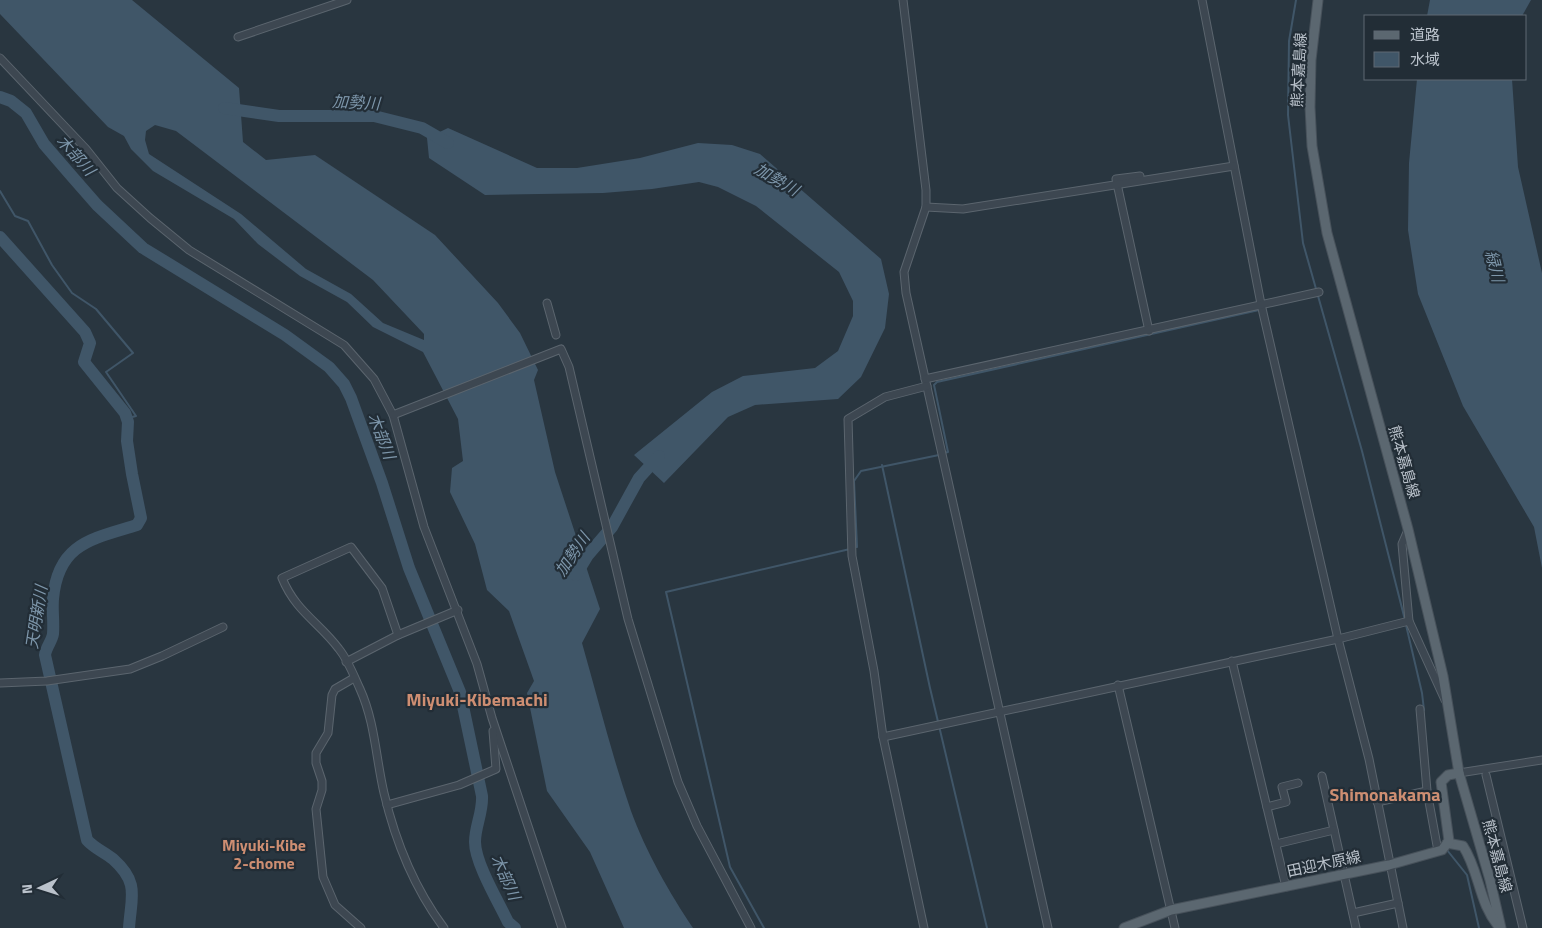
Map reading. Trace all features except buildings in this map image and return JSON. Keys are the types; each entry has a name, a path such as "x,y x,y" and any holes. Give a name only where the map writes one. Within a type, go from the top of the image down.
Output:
{"main road":[{"name":"熊本嘉島線","path":"1318,0 1312,60 1310,108 1312,146 1327,232 1408,529 1443,676 1446,702 1500,928"},
{"path":"1463,772 1448,775 1441,782 1448,834 1442,848 1462,846 1470,856 1489,916 1500,928"},
{"name":"田迎木原線","path":"1124,928 1171,910 1389,865 1442,848"}],"street":[{"path":"238,37 347,0"},
{"path":"903,0 917,103 926,190 926,207 904,272 906,293 1048,928"},
{"path":"1202,0 1261,304 1338,639 1368,759 1403,928"},
{"path":"0,58 86,149 117,188 150,218 189,250 344,345 374,378 393,415 424,526 458,610 477,664 492,718 562,928"},
{"path":"1149,331 1116,179 1234,166"},
{"path":"926,207 963,209 1117,185"},
{"path":"924,928 883,737 874,671 852,556 848,419 884,397 926,383 1319,292"},
{"path":"547,303 556,335"},
{"path":"393,415 561,349 568,367 628,619 678,782 697,826 751,928"},
{"path":"1408,529 1402,544 1409,621 1446,702"},
{"path":"398,635 382,588 351,548 282,578 290,596 339,649 354,678 371,722 387,805 401,849 435,916 444,928"},
{"path":"346,662 398,635 458,610"},
{"path":"883,737 1232,660 1338,639 1409,621"},
{"path":"0,683 47,681 130,669 223,627"},
{"path":"1232,660 1286,886"},
{"path":"354,678 336,689 332,696 328,732 316,753 316,763 322,781 322,790 316,809 323,877 335,905 361,928"},
{"path":"1118,685 1175,928"},
{"path":"1420,709 1427,791 1442,848"},
{"path":"387,805 463,783 491,772 496,768 492,718"},
{"path":"1463,772 1542,760"},
{"path":"1486,775 1523,928"},
{"path":"1322,776 1356,928"},
{"path":"1267,807 1286,802 1282,788 1298,784"},
{"path":"1377,802 1427,791"},
{"path":"1276,844 1334,830"},
{"path":"1353,913 1398,903"}],"water":[{"path":"0,0 132,0 239,88 243,142 266,160 315,155 435,235 498,303 520,333 538,370 534,380 555,472 600,609 582,643 631,811 643,841 667,886 693,928 624,928 590,852 547,791 527,693 534,681 509,611 487,590 475,544 450,492 452,468 463,461 458,419 423,352 373,327 347,302 300,276 258,244 234,219 153,171 131,149 124,136 108,127 0,14","holes":["155,125 176,131 373,280 424,334 424,340 383,323 351,294 306,269 241,214 149,154 145,140 146,131"]},
{"path":"1430,0 1531,0 1523,15 1427,15"},
{"name":"緑川","path":"1417,80 1512,80 1518,167 1542,273 1542,568 1534,527 1463,406 1418,294 1408,230 1409,163"},
{"path":"448,128 537,168 577,168 640,158 698,143 732,145 760,154 881,259 889,294 885,328 861,377 838,399 755,405 728,417 664,483 634,455 712,392 743,376 815,368 838,351 853,316 853,301 839,272 756,206 718,187 699,182 652,189 603,193 485,195 429,158 427,138"}],"waterway":[{"path":"1296,0 1289,41 1288,115 1303,243 1362,451 1405,620"},
{"name":"木部川","path":"0,97 11,101 26,113 44,144 69,173 97,205 143,248 285,335 329,367 344,384 351,398 382,483 409,568 460,692 482,796 475,836 476,851 483,872 508,922 515,928"},
{"name":"加勢川","path":"224,108 279,116 374,116 422,128 448,143"},
{"path":"0,191 15,216 28,221 52,265 72,293 96,309 133,353 106,372 136,416 125,419"},
{"name":"天明新川","path":"0,237 85,332 90,343 84,362 125,413 128,422 127,441 141,518 137,525 80,546 62,566 56,580 53,599 53,634 45,655 87,840 113,859 127,876 132,891 129,928"},
{"path":"944,453 948,452 934,385 937,382 1259,310"},
{"path":"854,547 857,547 854,481 861,471 939,455"},
{"name":"加勢川","path":"576,575 588,555 612,527 639,478 659,456"},
{"path":"882,465 930,688 987,928"},
{"path":"764,928 730,867 666,592 850,549"},
{"path":"1406,625 1422,693 1424,710"},
{"path":"1447,850 1467,875 1479,928"}],"district":[{"name":"Miyuki-Kibemachi","path":"477,700"},
{"name":"Shimonakama","path":"1385,795"},
{"name":"Miyuki-Kibe 2-chome","path":"264,854"}]}
